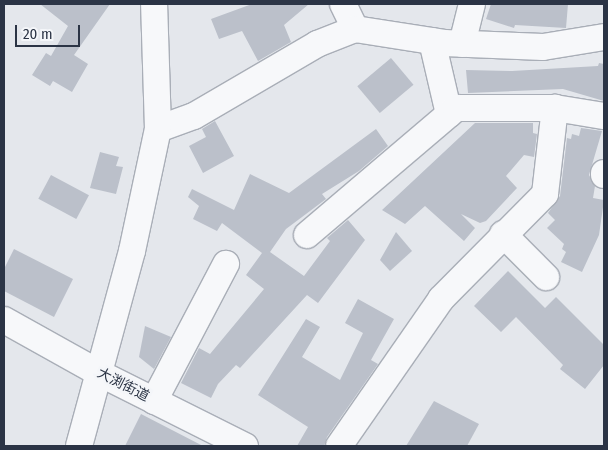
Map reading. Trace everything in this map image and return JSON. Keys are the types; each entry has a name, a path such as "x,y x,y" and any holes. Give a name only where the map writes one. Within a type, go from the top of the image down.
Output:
{"street":[{"path":"79,446 101,374 132,251 158,129 154,4"},
{"path":"343,4 355,29"},
{"path":"462,44 472,4"},
{"path":"158,129 194,116 317,44 355,29 432,41 543,48 604,37"},
{"path":"432,41 449,114"},
{"path":"307,235 456,108 555,108 604,116"},
{"path":"338,446 441,298 545,194 555,108"},
{"path":"503,234 546,277"},
{"path":"154,401 226,264"},
{"name":"大渕街道","path":"4,320 101,374 246,446"}],"building":[{"path":"40,4 110,4 74,55 88,64 72,92 53,81 50,86 32,75 46,53 51,56 68,26"},
{"path":"252,4 309,4 284,25 291,42 258,61 242,31 219,39 211,19"},
{"path":"491,4 568,4 566,28 515,25 514,28 486,19"},
{"path":"391,58 413,85 380,113 357,86"},
{"path":"599,63 604,64 604,101 563,89 468,93 466,70 512,71 598,66"},
{"path":"215,121 234,156 203,173 189,146 206,137 202,129"},
{"path":"475,123 533,123 533,133 537,134 534,157 524,155 506,176 517,188 486,221 480,223 461,214 475,228 464,241 425,206 405,224 382,210"},
{"path":"581,128 602,131 589,175 595,186 593,198 604,200 599,235 582,272 561,262 566,252 562,249 564,244 547,228 555,220 548,213 560,196 567,138 571,139 572,134 579,136"},
{"path":"376,129 388,146 359,171 322,194 326,199 286,229 270,252 304,276 330,241 327,238 348,220 365,240 318,303 307,295 240,368 236,365 218,384 211,398 181,383 199,348 210,354 264,289 246,275 262,253 222,223 217,231 193,219 199,206 188,197 192,189 234,210 250,174 289,193"},
{"path":"100,152 119,157 116,166 123,167 116,194 90,188"},
{"path":"51,175 89,195 76,219 38,199"},
{"path":"396,232 412,251 390,271 380,260"},
{"path":"14,249 73,279 54,317 4,291 4,269"},
{"path":"508,271 545,308 556,297 604,345 604,365 585,389 560,369 563,365 516,317 501,332 474,306"},
{"path":"358,299 394,319 371,360 378,364 327,437 324,446 297,446 308,427 258,395 306,319 320,327 302,357 340,380 363,333 345,323"},
{"path":"145,326 171,337 154,369 139,357"},
{"path":"434,401 479,424 467,446 406,446"},
{"path":"141,414 203,446 125,446"}]}
